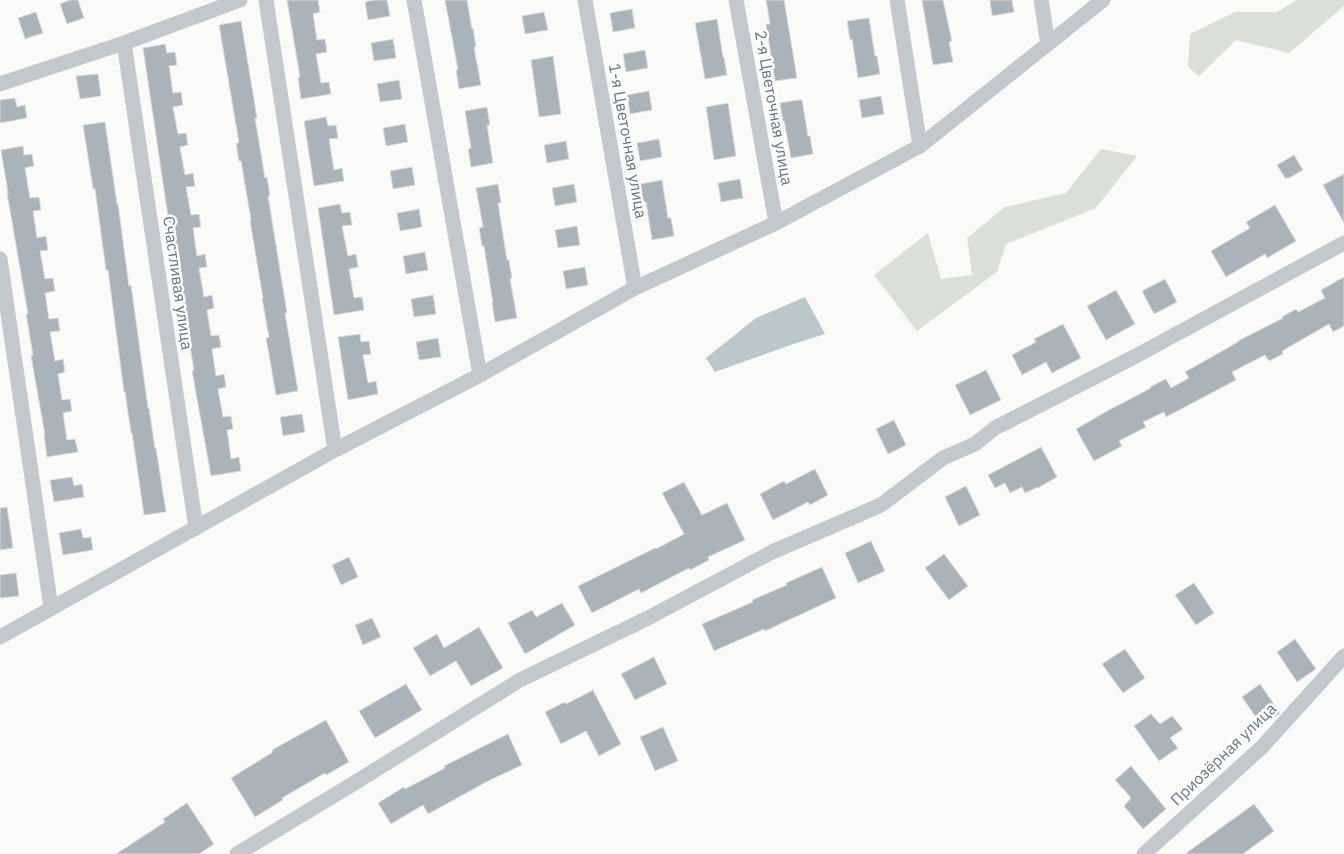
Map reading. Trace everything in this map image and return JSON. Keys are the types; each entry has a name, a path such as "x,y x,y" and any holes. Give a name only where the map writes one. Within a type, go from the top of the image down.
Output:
{"street":[{"path":"0,84 124,43 240,0"},
{"path":"266,0 336,450"},
{"path":"414,0 480,375"},
{"name":"1-я Цветочная улица","path":"585,0 635,288"},
{"name":"2-я Цветочная улица","path":"736,0 776,223"},
{"path":"897,0 920,146"},
{"path":"1041,0 1048,44"},
{"path":"0,637 336,450 480,375 635,288 776,223 920,146 1103,0"},
{"name":"Счастливая улица","path":"124,43 196,528"},
{"path":"237,854 520,680 648,618 772,552 881,505 943,458 975,444 996,428 1134,357 1344,243"},
{"path":"0,259 51,608"},
{"name":"Приозёрная улица","path":"1144,854 1262,747 1344,656"}],"shaded area":[{"path":"1297,0 1344,0 1344,6 1289,53 1236,40 1199,76 1188,67 1190,34 1235,12 1277,12"},
{"path":"1101,149 1137,156 1096,208 1006,244 997,272 917,331 874,275 928,233 941,279 972,275 967,238 1005,207 1066,193"},
{"path":"805,297 825,334 715,372 706,358 756,318"}],"building":[{"path":"70,0 78,0 84,18 67,24 60,4"},
{"path":"287,0 318,0 320,12 313,14 317,40 325,39 327,52 316,54 321,83 329,82 331,94 301,99 298,78 300,77"},
{"path":"387,0 390,16 368,20 365,2"},
{"path":"445,0 467,0 481,85 459,89 456,70 458,70"},
{"path":"766,0 784,0 797,78 775,81 766,24 770,24"},
{"path":"922,0 943,0 952,41 949,42 953,62 933,65"},
{"path":"990,0 1012,0 1014,12 992,16"},
{"path":"632,9 635,28 613,32 610,13"},
{"path":"36,12 43,33 25,39 18,18"},
{"path":"544,12 548,30 525,34 522,16"},
{"path":"869,18 880,74 858,78 847,21"},
{"path":"717,19 727,75 705,79 695,23"},
{"path":"241,21 257,118 255,118 265,178 267,177 270,196 268,196 298,391 276,395 266,338 269,337 251,220 236,143 239,143 219,25"},
{"path":"393,39 396,58 374,61 371,43"},
{"path":"165,44 167,53 175,52 177,65 169,66 173,93 181,92 183,105 173,107 178,134 186,133 188,145 180,147 185,175 193,173 195,186 186,187 191,215 199,214 201,227 193,228 197,256 205,254 207,267 199,268 204,297 212,295 214,308 207,310 211,336 219,335 221,347 212,349 216,376 224,374 226,387 218,389 223,417 231,416 233,429 227,430 231,459 239,457 241,471 211,476 192,371 194,370 173,250 143,48"},
{"path":"645,50 648,68 626,72 623,54"},
{"path":"553,56 561,114 539,117 531,60"},
{"path":"98,74 101,96 80,99 76,76"},
{"path":"399,80 402,99 380,102 377,84"},
{"path":"649,91 652,110 630,114 627,95"},
{"path":"881,96 884,114 862,118 859,100"},
{"path":"15,98 17,107 25,105 27,118 0,123 0,100"},
{"path":"802,100 813,154 791,158 780,103"},
{"path":"728,103 736,156 714,160 706,107"},
{"path":"487,107 490,125 487,125 493,163 471,167 468,149 471,148 465,111"},
{"path":"326,117 328,126 336,125 338,138 329,139 334,170 342,168 344,181 314,186 304,121"},
{"path":"105,122 148,408 166,512 144,515 124,392 108,270 106,270 95,189 93,189 83,125"},
{"path":"405,124 408,142 386,146 383,128"},
{"path":"659,139 662,157 640,161 637,143"},
{"path":"566,141 569,159 547,163 544,145"},
{"path":"23,146 24,155 32,154 34,166 25,168 30,198 39,197 41,210 33,211 37,238 46,236 48,250 40,251 45,279 53,278 55,291 45,293 49,319 58,318 60,331 50,332 55,361 63,359 65,372 58,374 62,400 70,399 72,411 63,413 67,440 75,439 78,452 47,457 31,356 33,355 26,314 28,314 1,150"},
{"path":"1294,155 1303,170 1289,178 1285,178 1277,165"},
{"path":"412,167 415,185 393,189 390,171"},
{"path":"1344,174 1344,223 1323,185"},
{"path":"740,179 743,198 721,202 718,183"},
{"path":"662,180 668,218 671,218 674,236 652,240 646,202 643,202 640,184"},
{"path":"498,184 501,203 498,203 507,260 509,260 512,278 510,279 517,318 495,322 484,246 482,246 479,228 483,227 476,188"},
{"path":"574,184 577,202 555,206 552,188"},
{"path":"340,204 342,213 350,212 352,225 342,226 348,256 356,254 358,267 349,269 354,298 362,297 364,310 334,315 318,208"},
{"path":"1275,205 1296,241 1267,258 1265,254 1226,277 1211,251 1250,228 1246,222"},
{"path":"419,209 422,227 400,231 397,213"},
{"path":"577,226 580,245 558,248 555,230"},
{"path":"425,252 428,270 406,274 403,256"},
{"path":"585,267 588,285 566,289 563,271"},
{"path":"1344,277 1344,326 1333,332 1329,324 1282,351 1283,354 1269,361 1265,355 1232,372 1236,380 1166,417 1164,412 1143,422 1146,427 1119,441 1122,446 1094,461 1076,429 1166,379 1171,388 1189,378 1185,372 1296,309 1298,312 1325,298 1321,290"},
{"path":"1165,279 1177,302 1154,314 1142,291"},
{"path":"1116,290 1135,324 1106,340 1087,306"},
{"path":"433,295 436,314 414,317 411,299"},
{"path":"1063,324 1081,358 1052,373 1046,362 1022,375 1012,355 1036,342 1034,339"},
{"path":"360,334 361,342 369,341 371,354 363,355 368,383 376,381 378,394 348,400 338,337"},
{"path":"438,338 441,357 419,360 416,342"},
{"path":"986,370 1001,400 970,415 955,385"},
{"path":"302,414 305,432 283,436 280,417"},
{"path":"894,420 906,445 888,454 876,429"},
{"path":"1041,447 1057,477 1025,493 1022,487 1010,493 1005,483 995,488 988,475"},
{"path":"815,469 828,495 810,505 808,502 773,520 760,494 784,481 786,484"},
{"path":"72,477 74,486 82,484 84,497 54,502 50,480"},
{"path":"684,482 702,515 727,503 745,540 708,557 709,560 690,570 689,568 641,593 639,589 592,613 578,586 684,534 662,493"},
{"path":"966,486 980,515 959,526 945,497"},
{"path":"7,507 13,548 0,550 0,508"},
{"path":"81,529 83,538 91,537 93,550 63,555 59,533"},
{"path":"871,541 885,571 858,583 845,553"},
{"path":"944,554 968,586 949,600 925,568"},
{"path":"349,557 358,577 341,585 332,565"},
{"path":"822,567 836,598 765,631 764,629 714,651 702,624 753,602 752,600"},
{"path":"16,573 19,596 0,598 0,575"},
{"path":"1194,583 1214,613 1196,625 1175,595"},
{"path":"562,603 575,625 525,654 508,623 532,610 536,617"},
{"path":"372,618 381,637 363,645 355,625"},
{"path":"479,627 503,668 471,686 456,661 430,676 413,648 437,634 444,648"},
{"path":"1295,639 1316,669 1297,682 1277,652"},
{"path":"1125,649 1145,678 1123,693 1102,664"},
{"path":"654,657 667,684 635,700 621,674"},
{"path":"406,684 422,710 375,738 359,711"},
{"path":"1260,684 1280,713 1262,726 1242,697"},
{"path":"593,690 621,744 599,756 586,731 561,744 545,712"},
{"path":"1151,714 1160,724 1172,716 1183,729 1170,738 1178,748 1159,761 1134,726"},
{"path":"326,720 349,762 326,775 325,773 282,798 283,800 255,817 231,778 273,752 272,750"},
{"path":"663,727 678,761 655,771 640,737"},
{"path":"508,734 522,765 488,781 428,814 423,805 391,824 378,803 404,787 405,789 445,768 444,766"},
{"path":"1131,766 1166,809 1143,829 1124,806 1131,798 1115,780"},
{"path":"187,803 214,844 199,854 116,854 165,822 163,819"},
{"path":"1254,804 1274,831 1243,854 1185,854"}]}
